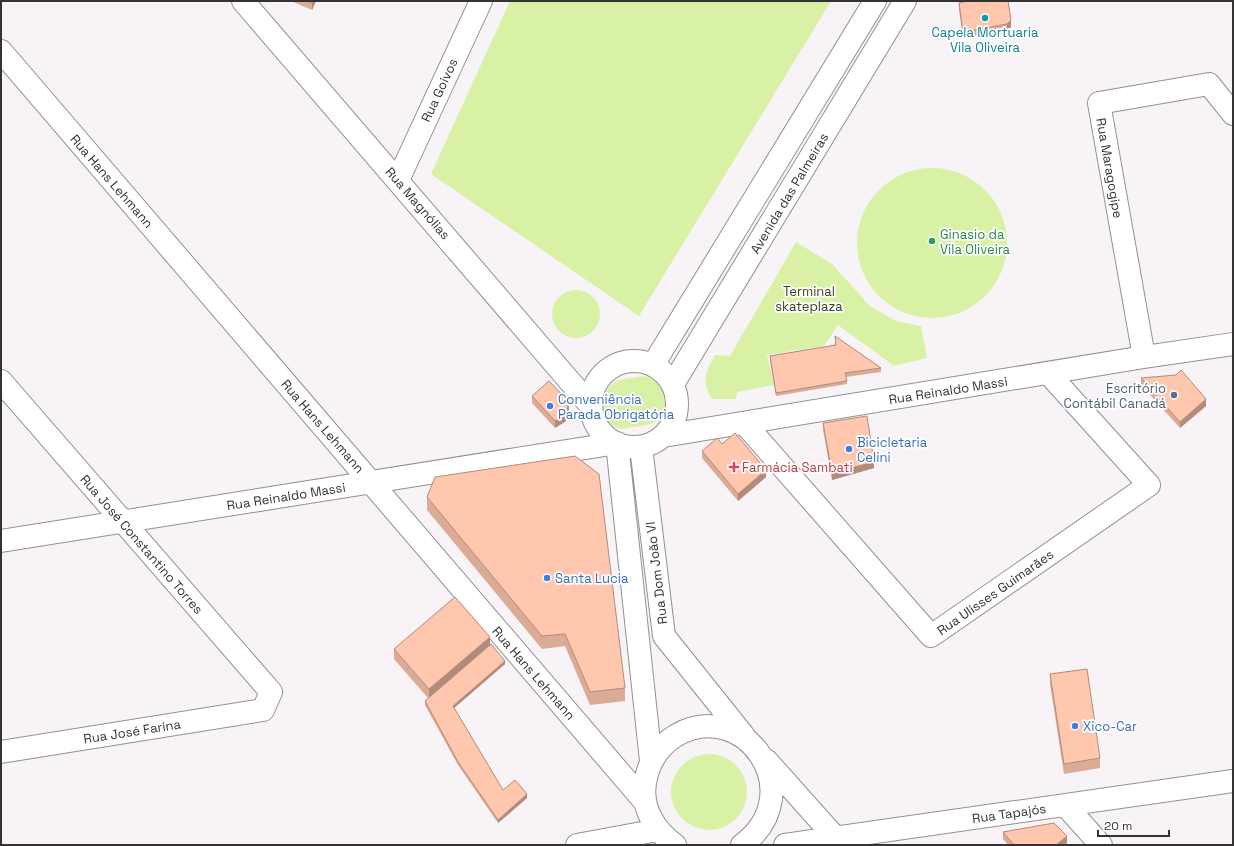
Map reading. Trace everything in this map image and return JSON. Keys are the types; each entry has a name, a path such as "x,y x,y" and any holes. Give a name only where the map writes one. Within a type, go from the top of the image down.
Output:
{"street":[{"name":"Rua Magnólias","path":"243,1 591,406"},
{"name":"Rua Goivos","path":"398,180 480,1"},
{"name":"Avenida das Palmeiras","path":"653,365 875,1"},
{"name":"Avenida das Palmeiras","path":"673,384 905,1"},
{"name":"Rua Hans Lehmann","path":"1,51 645,802"},
{"name":"Rua Maragogipe","path":"1144,357 1099,103 1209,84 1233,114"},
{"name":"Rua Reinaldo Massi","path":"663,436 1144,357 1233,344"},
{"path":"628,360 641,361 653,365 668,376 673,384 677,398 677,412 672,425 663,436 641,446 629,446 617,443 607,437 599,428 594,418 591,406 592,393 597,381 605,371 616,364 628,360"},
{"name":"Rua Ulisses Guimarães","path":"744,423 931,636 1149,485 1048,373"},
{"name":"Rua José Constantino Torres","path":"1,381 271,692 263,710"},
{"name":"Rua Reinaldo Massi","path":"1,541 617,443"},
{"name":"Rua Dom João VI","path":"617,443 651,761"},
{"name":"Rua Dom João VI","path":"641,446 664,636 753,746"},
{"name":"Rua José Farina","path":"1,752 263,710"},
{"path":"675,845 658,830 650,817 645,802 644,788 646,775 651,761 669,740 681,732 695,728 709,727 723,728 737,734 753,746 839,842"},
{"path":"742,845 752,838 761,827 771,802 772,788 770,774 765,762 753,746"},
{"name":"Rua Tapajós","path":"785,845 839,842 1065,805 1233,780"},
{"path":"1065,805 1101,845"},
{"path":"577,845 658,830"}],"green space":[{"path":"510,1 831,1 639,316 431,174"},
{"name":"Ginasio da Vila Oliveira","path":"925,168 939,168 954,171 967,177 980,185 990,195 1004,221 1007,243 1006,258 1001,272 990,291 980,301 954,315 939,318 925,318 910,315 897,309 884,301 874,291 860,265 857,250 857,236 860,221 866,208 874,195 884,185 910,171"},
{"name":"Terminal skateplaza","path":"796,242 832,264 870,306 896,321 921,326 927,358 894,366 838,325 824,346 767,355 774,385 737,392 736,399 712,399 705,382 707,372 715,355 730,356"},
{"path":"576,290 585,292 593,297 598,305 600,314 598,323 593,331 585,336 576,338 567,336 559,331 554,323 552,314 554,305 559,297 567,292"},
{"path":"645,376 652,379 662,389 665,396 666,403 662,416 653,423 647,425 623,428 616,427 609,422 603,411 602,404 606,392 615,382"},
{"path":"709,754 723,757 736,765 744,778 747,792 744,806 736,819 723,827 709,830 695,827 682,819 674,806 671,792 674,778 682,765 695,757"}],"building":[{"name":"Capela Mortuaria Vila Oliveira","path":"967,1 1008,1 1011,20 1007,24 963,32 959,3"},
{"path":"835,336 881,368 845,373 847,381 776,393 770,356 836,345"},
{"name":"Escritório Contábil Canadá","path":"1181,370 1206,399 1180,422 1141,378 1176,375"},
{"name":"Conveniência Parada Obrigatória","path":"549,381 569,402 566,414 555,421 532,396"},
{"name":"Bicicletaria Celini","path":"867,416 874,462 832,473 823,423"},
{"name":"Farmácia Sambati","path":"735,433 766,470 738,494 702,451 717,438 722,444"},
{"name":"Santa Lucia","path":"575,456 599,474 625,688 590,692 565,634 542,636 427,497 435,477"},
{"path":"455,597 490,637 429,689 394,649"},
{"path":"491,644 505,661 453,706 503,790 515,780 527,794 498,820 458,762 425,701"},
{"name":"Xico-Car","path":"1087,669 1100,758 1064,764 1050,674"},
{"path":"1054,823 1067,836 1056,845 1014,845 1003,832"}],"place":[{"name":"Capela Mortuaria Vila Oliveira","path":"985,18"},
{"name":"Ginasio da Vila Oliveira","path":"932,241"},
{"name":"Escritório Contábil Canadá","path":"1174,395"},
{"name":"Conveniência Parada Obrigatória","path":"550,406"},
{"name":"Bicicletaria Celini","path":"849,449"},
{"name":"Farmácia Sambati","path":"734,467"},
{"name":"Santa Lucia","path":"547,578"},
{"name":"Xico-Car","path":"1075,726"}]}
